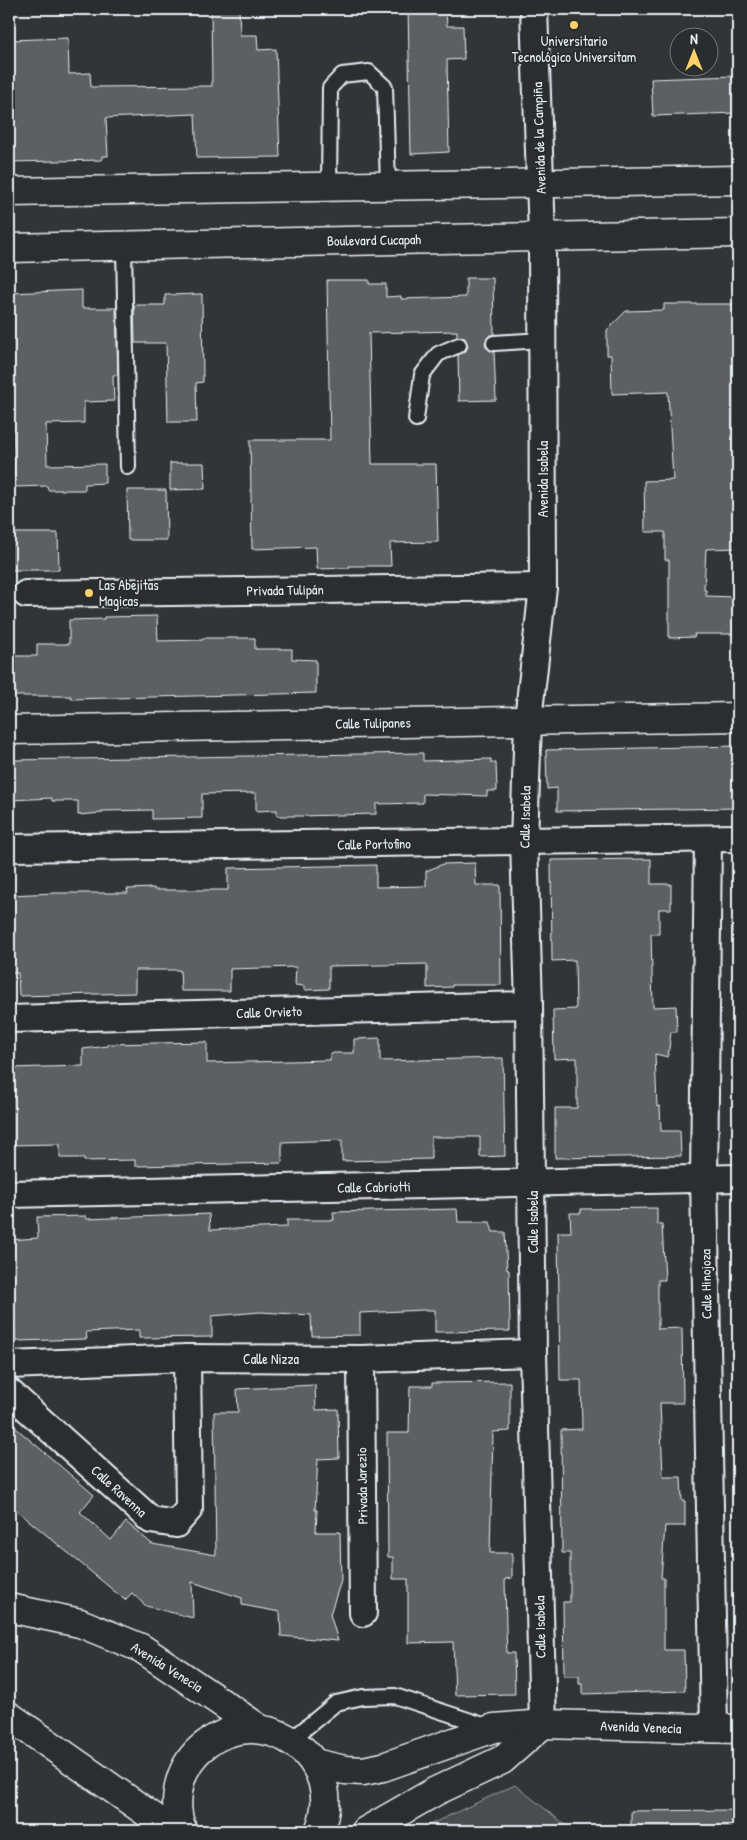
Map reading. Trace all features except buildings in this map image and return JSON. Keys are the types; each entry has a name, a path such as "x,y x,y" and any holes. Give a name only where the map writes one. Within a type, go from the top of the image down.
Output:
{"main road":[{"path":"9,192 738,180"},
{"name":"Boulevard Cucapah","path":"9,248 738,233"},
{"name":"Calle Tulipanes","path":"9,730 738,717"},
{"name":"Avenida Venecia","path":"9,1608 80,1623 141,1648 260,1729"},
{"path":"9,1716 173,1831"},
{"path":"366,1831 436,1791 502,1760 543,1724"},
{"name":"Avenida Venecia","path":"314,1763 363,1772 383,1767 494,1728 543,1724 726,1729"},
{"path":"183,1831 178,1811 177,1794 181,1778 188,1763 198,1750 219,1736 243,1729 260,1729 276,1733 291,1740 304,1750 314,1763 325,1793 325,1809 319,1831"}],"street":[{"name":"Avenida de la Campiña","path":"534,9 542,237"},
{"name":"Avenida Isabela","path":"528,720 543,587 542,237"},
{"name":"Privada Tulipán","path":"26,594 543,587"},
{"name":"Calle Isabela","path":"528,720 524,842 529,1005 533,1353 543,1724"},
{"name":"Calle Portofino","path":"9,848 738,838"},
{"name":"Calle Hinojoza","path":"708,839 704,1178 726,1729"},
{"name":"Calle Orvieto","path":"9,1019 529,1005"},
{"name":"Calle Cabriotti","path":"9,1194 738,1178"},
{"name":"Calle Nizza","path":"9,1365 187,1358 361,1360 533,1353"},
{"name":"Calle Ravenna","path":"9,1392 150,1520 176,1524 189,1508 187,1358"},
{"name":"Privada Jarezio","path":"361,1360 363,1613"}],"lane":[{"path":"329,187 330,88 342,75 369,72 385,87 388,186"},
{"path":"124,246 128,467"},
{"path":"494,344 542,340"},
{"path":"416,419 422,374 438,354 459,345"},
{"path":"291,1740 336,1703 363,1697 395,1696 494,1728"}],"shaded area":[{"path":"515,1785 573,1831 416,1831"}],"place":[{"name":"Universitario Tecnológico Universitam","path":"574,25"},
{"name":"Las Abejitas Magicas","path":"89,593"}]}
